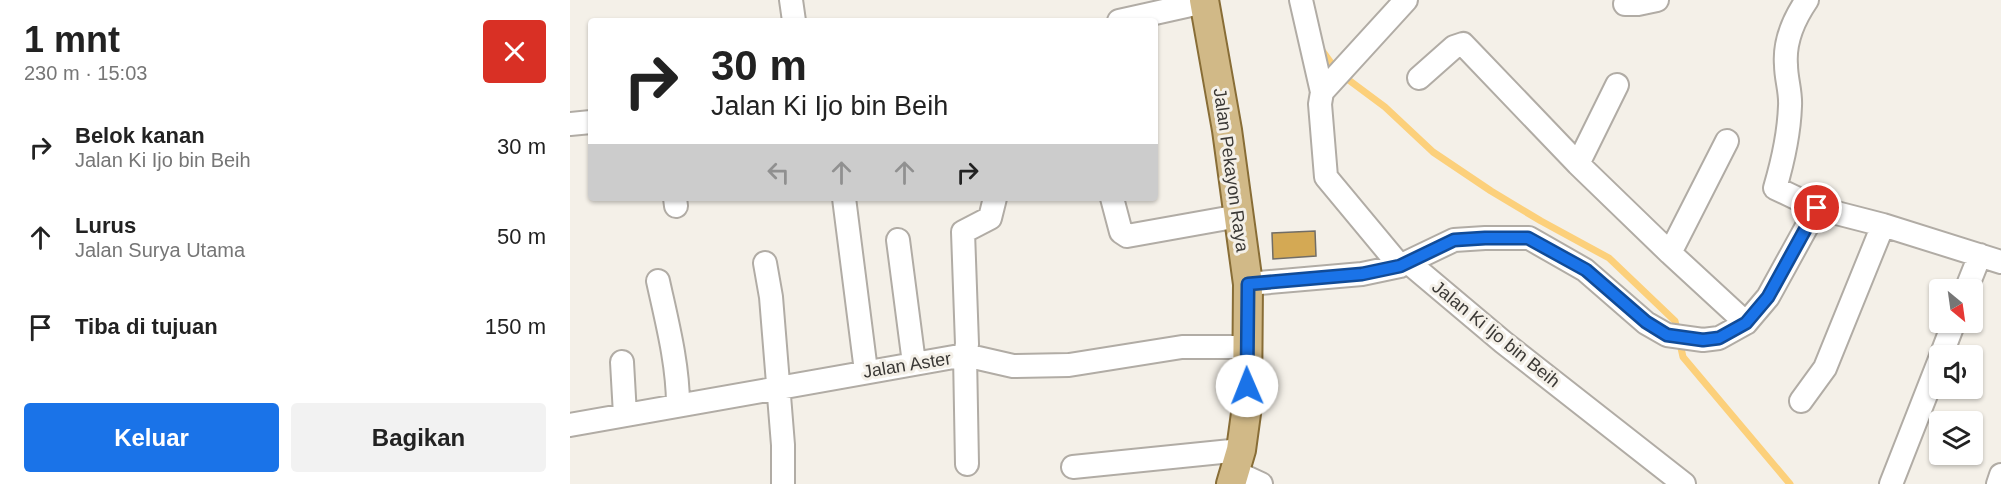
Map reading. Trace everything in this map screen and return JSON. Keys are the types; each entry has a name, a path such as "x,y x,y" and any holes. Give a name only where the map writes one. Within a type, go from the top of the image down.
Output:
{"main road":[{"name":"Jalan Pekayon Raya","path":"1204,1 1227,130 1248,284 1247,406 1236,469"}],"street":[{"path":"791,0 794,18"},
{"name":"Jalan Ki Ijo bin Beih","path":"1301,0 1322,92 1320,104 1326,177 1404,264 1684,484"},
{"path":"1322,92 1406,0"},
{"path":"1625,4 1658,0"},
{"path":"1807,0 1790,31 1785,63 1791,104 1786,149 1775,188 1817,208 1883,225 1990,259 1975,279"},
{"path":"1132,18 1204,1"},
{"path":"1419,78 1454,47 1463,44 1578,164 1746,323"},
{"path":"1578,164 1617,85"},
{"path":"570,124 588,122"},
{"path":"1670,253 1727,141"},
{"path":"844,201 866,371"},
{"path":"966,464 965,355 967,344 963,232 990,218 994,201"},
{"path":"1113,201 1121,232 1127,236 1239,216"},
{"path":"1248,284 1362,274 1404,264 1454,240 1528,238 1586,270 1646,322 1667,335 1703,340 1719,338 1746,323 1768,297 1817,208"},
{"path":"1801,401 1825,368 1883,225"},
{"path":"898,240 914,363"},
{"path":"765,263 771,297 783,445 783,484"},
{"path":"658,281 671,343 678,388 678,405"},
{"name":"Jalan Aster","path":"570,425 965,355 1013,366 1069,365 1182,347 1246,347"},
{"path":"622,362 625,415"},
{"path":"1891,484 1929,386"},
{"path":"1073,467 1236,469 1261,484"},
{"path":"1998,484 2001,475"}],"building":[{"path":"1315,231 1316,256 1273,259 1272,233"}],"waterway":[{"path":"1321,49 1334,67"},
{"path":"1346,78 1385,107 1433,152 1491,191 1609,258 1675,321 1683,357 1790,484"}],"route":[{"path":"1247,386 1248,284 1362,274 1400,266 1454,240 1528,238 1586,270 1646,322 1667,335 1703,340 1719,338 1746,323 1768,297 1817,208"}]}
